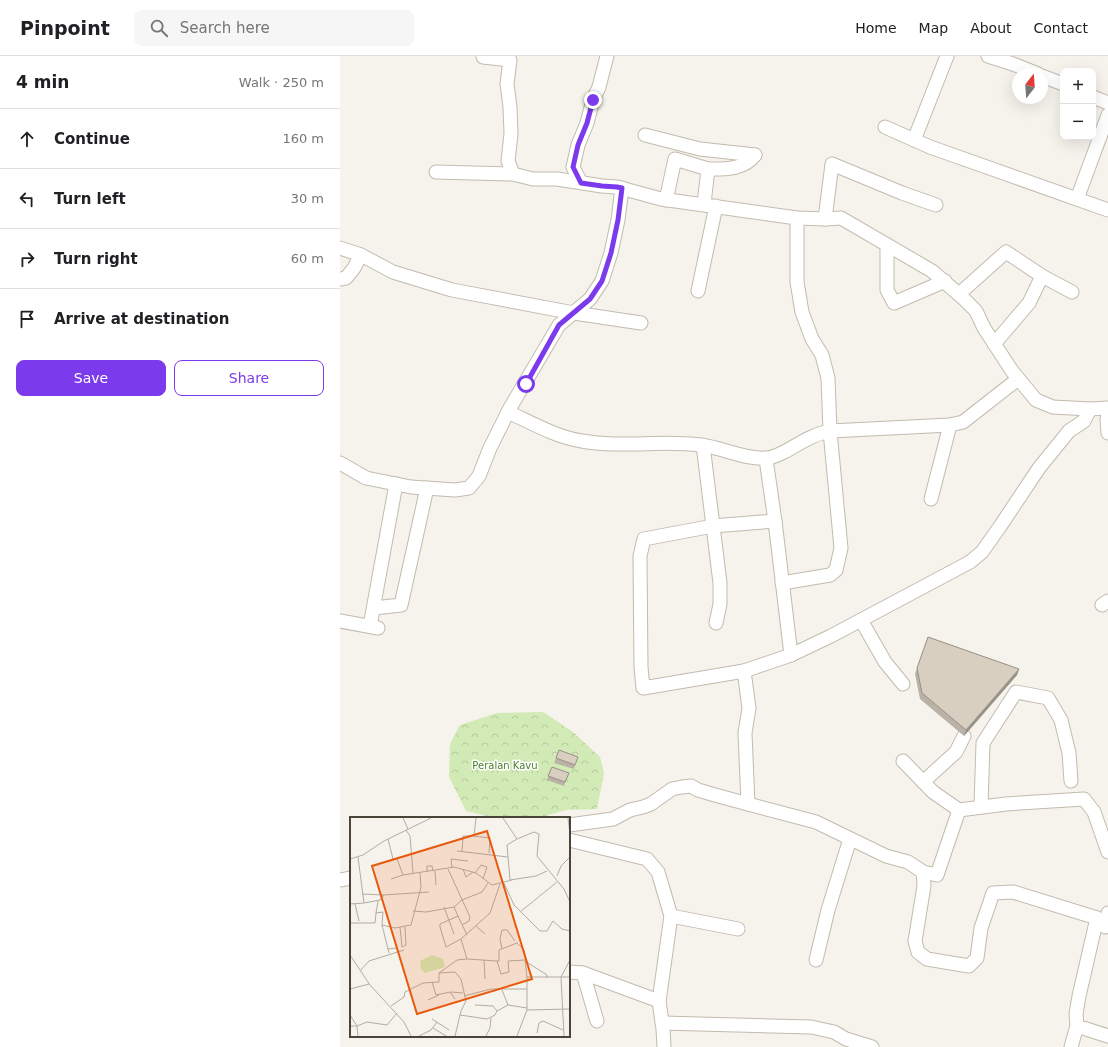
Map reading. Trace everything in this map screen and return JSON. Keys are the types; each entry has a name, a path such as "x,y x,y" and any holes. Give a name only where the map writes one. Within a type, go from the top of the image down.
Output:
{"street":[{"path":"483,56 510,60 507,84 511,134 508,161 513,174"},
{"path":"581,183 573,167 578,145 587,123 593,100 599,87 607,56"},
{"path":"914,140 947,56"},
{"path":"988,56 1024,62"},
{"path":"1048,78 1060,83"},
{"path":"1096,98 1108,103"},
{"path":"1077,199 1108,115"},
{"path":"885,128 914,140 1108,210"},
{"path":"645,134 700,149 755,155 752,160 734,168 708,169 675,159 666,200"},
{"path":"825,219 832,164 902,194 936,205"},
{"path":"698,291 710,205 708,169"},
{"path":"436,172 513,174 533,179 557,179 617,187 666,200 797,218 841,218 932,271 959,294 976,311 984,328 1018,380 1036,400 1053,407 1090,409 1108,408"},
{"path":"340,463 366,478 396,484 412,487 455,490 469,488 478,476 508,412 559,325 590,299 602,281 611,253 618,220 622,188"},
{"path":"782,583 830,576 836,570 841,548 830,431 828,378 822,355 812,339 802,312 798,282 797,218"},
{"path":"887,245 887,290 894,303 945,281"},
{"path":"340,248 362,255 393,272 452,290 574,313 641,323"},
{"path":"959,294 1006,252 1042,276 1072,292"},
{"path":"340,279 346,278 362,255"},
{"path":"994,344 1029,303 1042,276"},
{"path":"508,412 565,438 582,442 622,445 659,443 703,445 750,456 766,458 776,455 815,435 830,431 950,425 963,422 1018,380"},
{"path":"775,521 713,526 644,539 640,556 641,667 643,688 744,671 791,655 831,636 970,562 982,552 1039,468 1070,431 1084,421 1090,409"},
{"path":"1108,412 1106,420 1108,433"},
{"path":"932,499 950,425"},
{"path":"703,445 720,583 720,604 716,623"},
{"path":"766,458 791,655"},
{"path":"340,621 374,627 374,608 396,484"},
{"path":"374,608 401,605 427,488"},
{"path":"861,620 886,662 903,684"},
{"path":"744,671 749,708 745,734 748,804"},
{"path":"981,807 983,743 1016,692 1048,698 1061,720 1069,753 1071,781"},
{"path":"923,782 956,752 964,736"},
{"path":"902,761 934,792 959,810 1006,804 1084,799 1094,812 1108,852"},
{"path":"570,825 613,819 630,810 651,804 672,789 691,786 698,790 816,822 886,856 908,862 924,872 937,875 959,810"},
{"path":"816,960 828,910 850,839"},
{"path":"570,840 647,859 658,872 670,916 659,1000 664,1047"},
{"path":"924,872 924,886 915,941 918,952 927,959 968,966 977,958 981,928 993,893 1013,892 1105,922 1079,996 1076,1014 1077,1026 1071,1047"},
{"path":"340,880 350,878"},
{"path":"670,916 738,928"},
{"path":"570,972 583,973 659,1000"},
{"path":"583,973 597,1021"},
{"path":"662,1023 811,1027 834,1032 846,1039 872,1047"},
{"path":"1077,1026 1108,1036"}],"green space":[{"name":"Peralan Kavu","path":"543,712 573,732 600,757 604,773 597,809 566,810 545,816 524,817 496,817 466,811 449,777 450,744 460,725 497,713"}],"building":[{"path":"928,637 1019,669 966,730 922,693 917,668"},
{"path":"559,750 578,757 575,765 556,758"},
{"path":"552,767 569,773 565,782 548,776"}],"route":[{"path":"526,384 559,325 590,299 602,281 611,253 618,220 622,188 581,183 573,167 578,145 587,123 593,100"}]}
